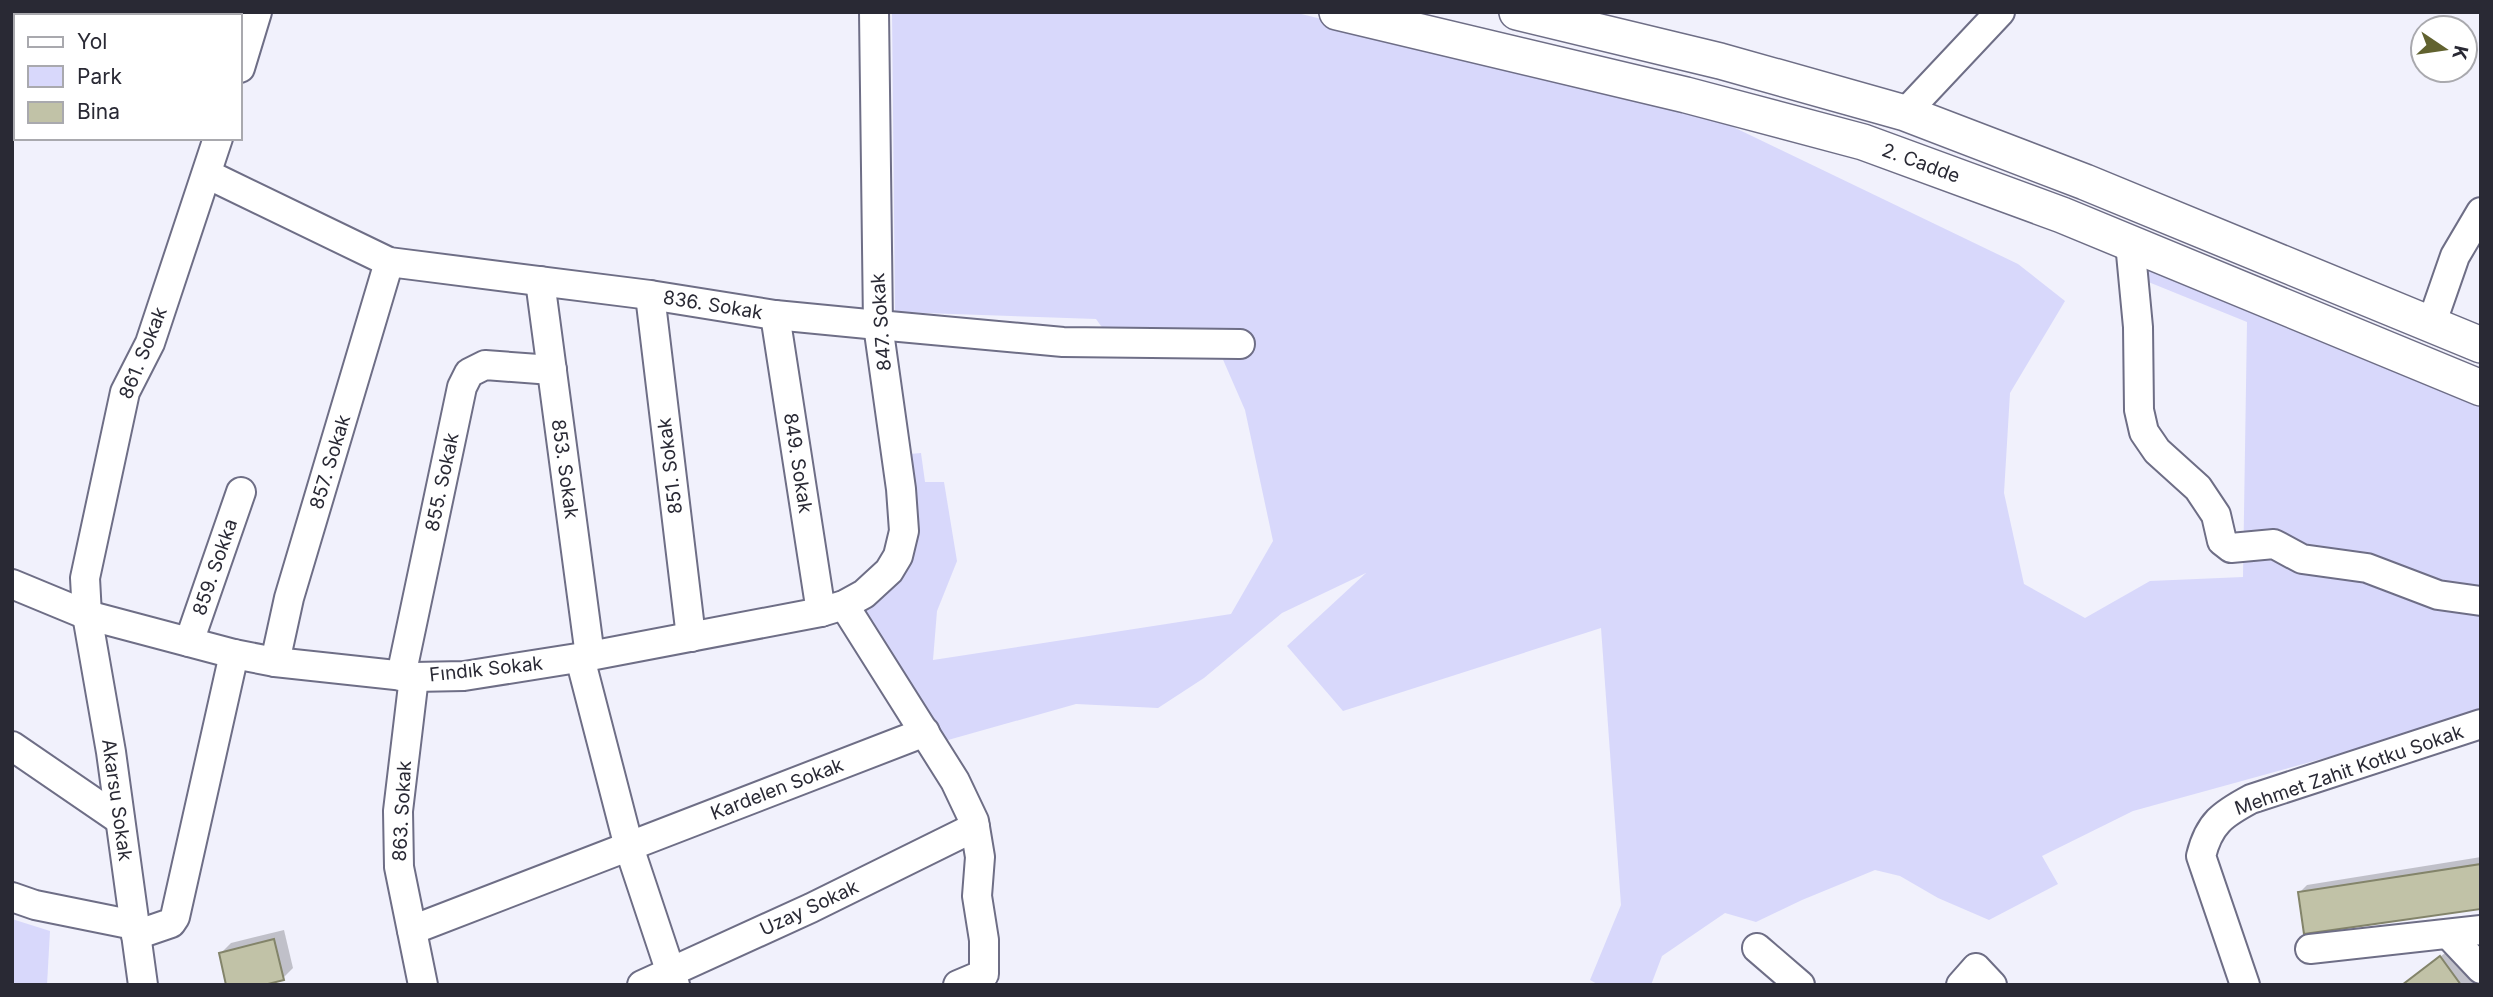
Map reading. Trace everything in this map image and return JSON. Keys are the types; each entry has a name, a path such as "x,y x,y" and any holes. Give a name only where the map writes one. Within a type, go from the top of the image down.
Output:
{"main road":[{"name":"2. Cadde","path":"1337,12 1686,95 1863,142 2062,215 2481,387"},
{"path":"1517,12 1720,61 1905,113 2085,182 2481,345"}],"street":[{"path":"242,61 257,12"},
{"name":"847. Sokak","path":"832,608 864,594 889,571 898,556 904,531 901,489 877,325 874,12"},
{"path":"1905,113 2000,12"},
{"name":"861. Sokak","path":"88,615 85,578 125,392 150,343 217,140"},
{"name":"836. Sokak","path":"207,174 389,262 650,295 775,315 877,325 1063,342 1240,345"},
{"path":"2431,325 2455,256 2481,212"},
{"path":"2130,243 2138,327 2139,410 2144,432 2157,451 2198,488 2216,515 2222,541 2231,548 2274,544 2302,559 2367,568 2438,595 2481,601"},
{"name":"857. Sokak","path":"275,662 289,598 389,262"},
{"name":"853. Sokak","path":"540,281 585,657"},
{"name":"851. Sokak","path":"650,295 691,637"},
{"name":"849. Sokak","path":"775,315 832,608"},
{"name":"855. Sokak","path":"408,676 463,387 469,373 485,365 552,370"},
{"name":"859. Sokka","path":"189,642 242,492"},
{"name":"Fındık Sokak","path":"12,584 88,615 234,654 275,662 408,676 464,676 585,657 832,608"},
{"path":"832,608 925,732 955,781 975,827 980,857 977,896 984,940 986,980 958,985"},
{"name":"Akarsu Sokak","path":"88,615 143,985"},
{"path":"12,897 135,930 171,923 176,917 234,654"},
{"path":"585,657 629,847 672,978"},
{"name":"863. Sokak","path":"408,676 398,811 399,867 423,985"},
{"name":"Mehmet Zahit Kotku Sokak","path":"2245,985 2201,856 2204,840 2212,826 2228,811 2251,799 2481,724"},
{"name":"Kardelen Sokak","path":"412,930 925,732"},
{"path":"12,746 120,820"},
{"name":"Uzay Sokak","path":"642,985 672,978 975,827"},
{"path":"2310,949 2481,930"},
{"path":"2449,934 2481,969"},
{"path":"1757,948 1800,985"}],"green space":[{"path":"892,12 1293,12 1702,112 2018,264 2065,301 2010,393 2004,493 2024,584 2085,618 2150,581 2243,577 2247,322 2141,279 2142,264 2481,401 2481,712 2419,732 2133,811 2042,856 2058,884 1989,920 1938,898 1900,876 1875,870 1756,922 1725,913 1662,956 1651,985 1599,985 1590,980 1621,905 1601,628 1343,711 1287,646 1366,573 1282,613 1204,678 1158,708 1076,704 941,742 860,615 911,524 910,454 921,453 925,482 944,482 957,561 937,611 933,660 1231,614 1273,541 1245,410 1214,339 1104,330 1096,319 895,312"},
{"path":"12,919 50,931 47,985 12,985"}],"building":[{"path":"2481,864 2481,909 2304,934 2298,892"},
{"path":"274,939 284,980 264,985 226,985 219,953"},
{"path":"2440,956 2461,985 2402,985"}]}
